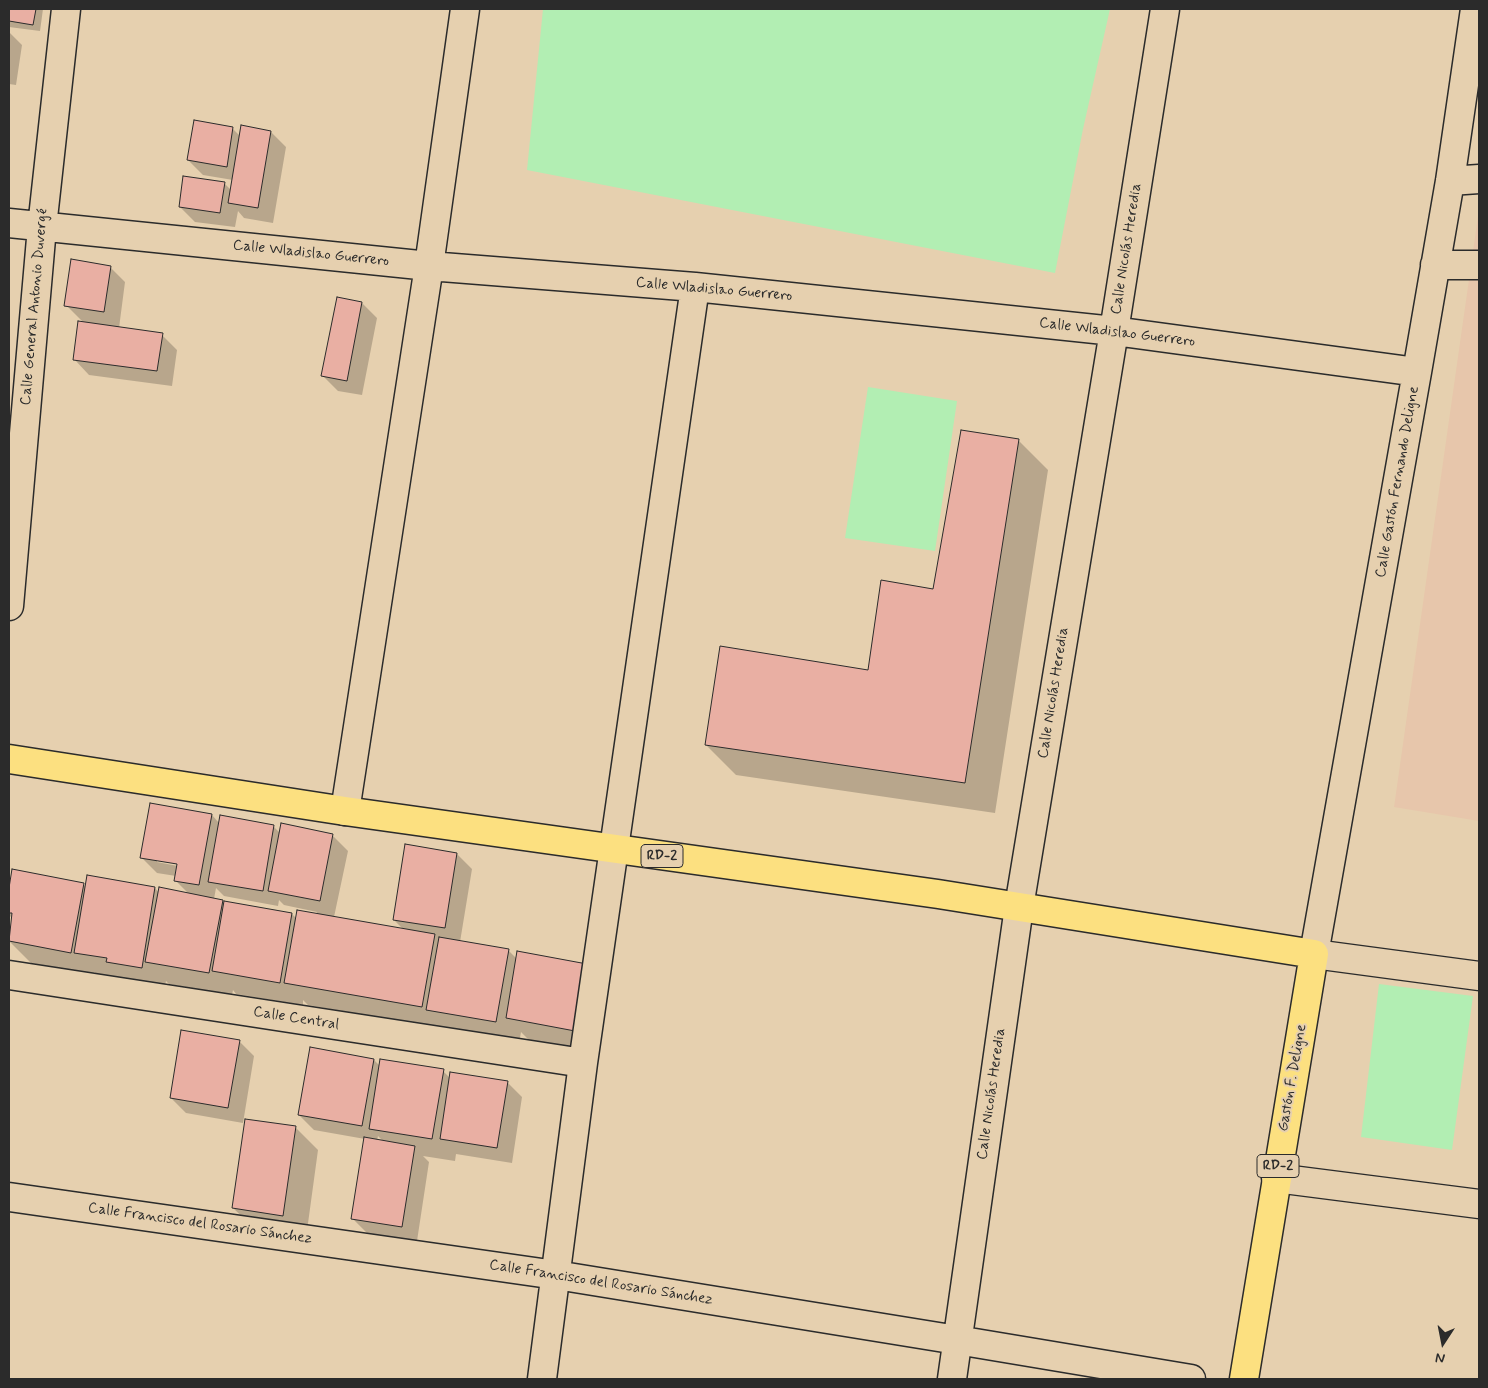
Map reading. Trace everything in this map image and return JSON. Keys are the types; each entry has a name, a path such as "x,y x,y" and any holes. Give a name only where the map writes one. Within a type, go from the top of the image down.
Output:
{"main road":[{"name":"RD-2","path":"9,759 345,811 938,894 1314,954"},
{"name":"Gastón F. Deligne","path":"1244,1379 1314,954"}],"street":[{"name":"Calle General Antonio Duvergé","path":"9,606 42,227 66,9"},
{"path":"345,811 429,266 465,9"},
{"name":"Calle Nicolás Heredia","path":"952,1379 1019,908 1165,9"},
{"name":"Calle Gastón Fernando Deligne","path":"1314,954 1450,181 1475,9"},
{"path":"1450,181 1479,179"},
{"name":"Calle Wladislao Guerrero","path":"9,223 429,266 695,287 1114,331 1417,372"},
{"path":"1435,265 1479,265"},
{"path":"542,1379 583,1063 695,287"},
{"path":"1314,954 1479,976"},
{"name":"Calle Central","path":"9,975 583,1063"},
{"path":"1276,1178 1479,1204"},
{"name":"Calle Francisco del Rosario Sánchez","path":"9,1197 556,1275 1191,1379"}],"shaded area":[{"path":"1479,216 1479,821 1394,807"}],"green space":[{"path":"543,9 1110,9 1083,129 1055,273 527,170"},
{"path":"868,387 957,401 935,551 845,538"},
{"path":"1379,984 1473,996 1452,1150 1361,1137"}],"building":[{"path":"9,9 36,9 33,25 9,21"},
{"path":"194,120 233,127 227,167 187,160"},
{"path":"241,125 271,131 258,208 228,203"},
{"path":"183,176 225,182 220,213 179,207"},
{"path":"71,259 111,266 104,312 64,306"},
{"path":"337,297 362,302 347,381 321,376"},
{"path":"78,321 163,333 157,371 73,360"},
{"path":"961,430 1019,439 965,783 705,745 720,646 868,670 881,580 933,589"},
{"path":"150,803 212,814 199,885 174,881 177,864 140,858"},
{"path":"220,815 274,825 263,891 208,882"},
{"path":"281,823 333,834 320,901 268,891"},
{"path":"405,844 457,853 445,928 393,920"},
{"path":"12,869 84,883 71,953 9,941 12,913 9,913 9,888"},
{"path":"87,875 155,887 142,968 106,962 107,958 74,953"},
{"path":"159,887 223,900 209,973 145,962"},
{"path":"224,901 292,913 280,983 212,971"},
{"path":"297,910 435,934 422,1007 284,983"},
{"path":"439,937 509,949 496,1022 426,1010"},
{"path":"517,951 587,964 575,1031 506,1018"},
{"path":"181,1030 240,1040 228,1108 170,1098"},
{"path":"310,1047 374,1059 362,1126 298,1115"},
{"path":"380,1059 444,1069 432,1139 369,1129"},
{"path":"450,1072 508,1081 497,1148 440,1139"},
{"path":"245,1119 296,1126 283,1216 232,1208"},
{"path":"364,1137 415,1146 402,1227 351,1219"}]}
